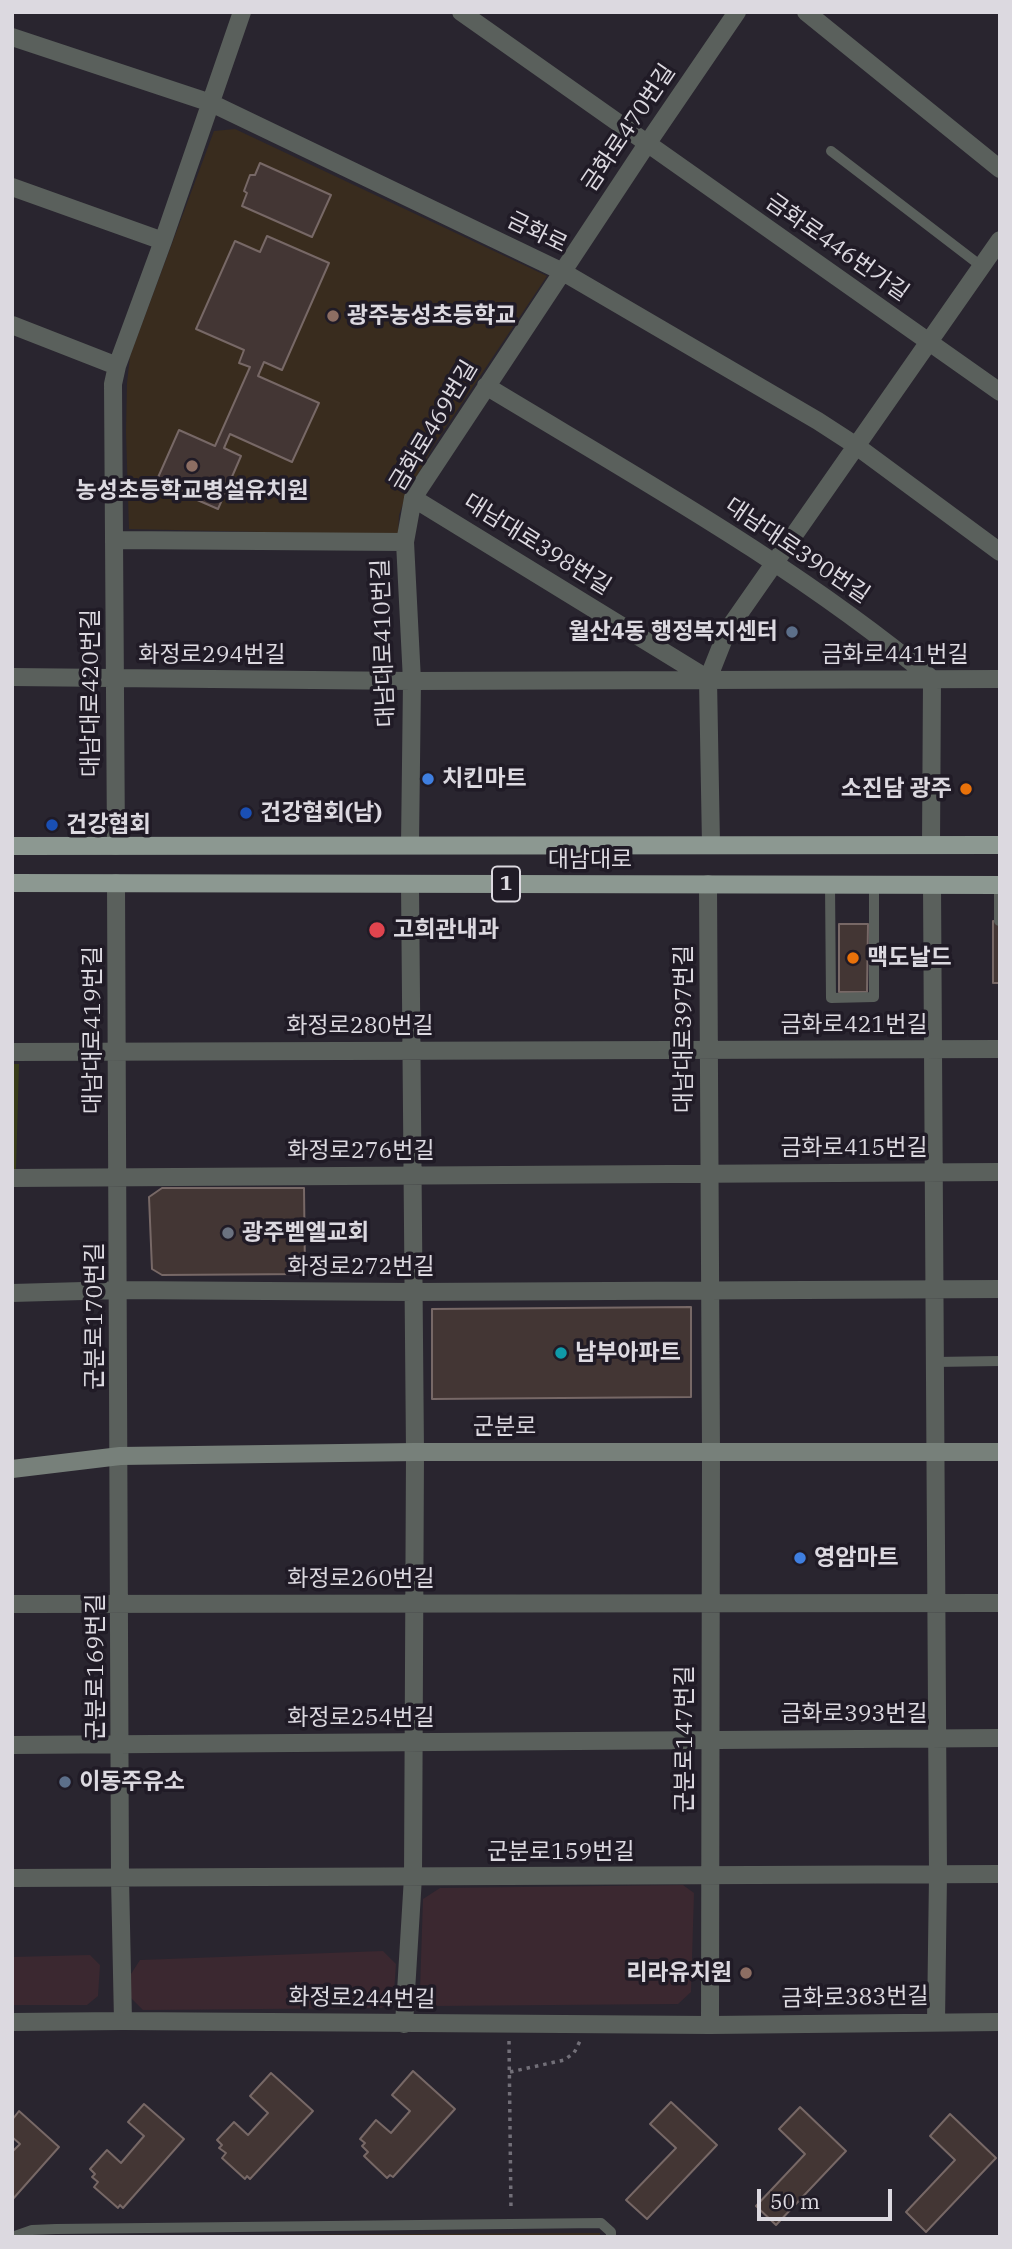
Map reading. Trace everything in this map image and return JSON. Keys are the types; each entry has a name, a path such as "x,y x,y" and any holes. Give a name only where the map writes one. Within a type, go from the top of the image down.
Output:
{"main road":[{"name":"대남대로","path":"12,846 1000,845"},
{"name":"대남대로","path":"12,883 999,885"}],"street":[{"name":"대남대로420번길","path":"116,846 113,384 117,366 242,12"},
{"name":"금화로446번가길","path":"461,12 1000,392"},
{"name":"금화로470번길","path":"563,272 737,12"},
{"path":"806,12 1000,169"},
{"name":"금화로","path":"12,37 211,103 563,272 818,421 855,445 1000,552"},
{"path":"12,187 163,241"},
{"path":"711,845 708,679 727,631 1000,240"},
{"name":"금화로469번길","path":"405,542 413,498 563,272"},
{"path":"12,325 117,366"},
{"name":"대남대로390번길","path":"486,386 775,562 891,645 932,679"},
{"name":"대남대로398번길","path":"413,498 708,679"},
{"name":"대남대로410번길","path":"115,540 405,542 412,681 411,845"},
{"name":"화정로294번길","path":"12,677 412,681"},
{"path":"931,845 932,679"},
{"name":"금화로441번길","path":"412,681 1000,679"},
{"name":"대남대로419번길","path":"116,883 118,1176"},
{"path":"404,2024 413,1877 415,1452 410,884"},
{"name":"대남대로397번길","path":"708,884 710,1291"},
{"path":"932,885 936,2022"},
{"name":"금화로421번길","path":"708,1050 1000,1049"},
{"name":"화정로280번길","path":"12,1052 708,1050"},
{"name":"금화로415번길","path":"709,1174 1000,1172"},
{"name":"화정로276번길","path":"12,1178 709,1174"},
{"name":"군분로170번길","path":"118,1176 120,1456"},
{"name":"화정로272번길","path":"12,1293 119,1290 414,1292 1000,1289"},
{"name":"군분로147번길","path":"710,1291 710,2025"},
{"name":"군분로","path":"12,1469 120,1456 415,1452 1000,1452"},
{"name":"군분로169번길","path":"120,1456 120,1878 124,2021"},
{"path":"710,1603 1000,1602"},
{"name":"화정로260번길","path":"12,1604 710,1603"},
{"name":"금화로393번길","path":"709,1740 1000,1738"},
{"name":"화정로254번길","path":"12,1745 709,1740"},
{"path":"709,1875 1000,1874"},
{"name":"군분로159번길","path":"413,1877 709,1875"},
{"path":"12,1878 413,1877"},
{"name":"화정로244번길","path":"12,2022 710,2025"},
{"name":"금화로383번길","path":"710,2025 1000,2022"}],"lane":[{"path":"831,151 981,266"},
{"path":"830,885 831,998 874,997 874,885"},
{"path":"999,885 999,921"},
{"path":"935,1362 1000,1361"},
{"path":"12,2236 32,2230 56,2229 601,2223 611,2232 611,2237"}],"path":[{"path":"508,2024 511,2224"},
{"path":"509,2072 570,2057 587,2025"}],"shaded area":[{"name":"광주농성초등학교","path":"235,129 547,276 434,445 405,498 399,515 398,535 129,529 126,432 130,356 214,131"},
{"path":"683,1885 694,1893 691,1992 678,2004 433,2006 420,1990 423,1899 440,1888"},
{"path":"383,1951 396,1964 394,1993 382,2008 143,2010 131,1998 131,1974 140,1960"},
{"path":"90,1955 100,1965 98,1996 87,2005 12,2005 12,1957"},
{"path":"600,2233 600,2237 248,2235"}],"green space":[{"path":"12,1064 19,1064 16,1170 12,1170"}],"building":[{"path":"260,163 331,195 312,237 242,206 250,175 255,175"},
{"path":"267,236 329,263 282,370 264,362 258,376 319,403 292,462 230,434 224,448 241,456 218,509 156,482 179,430 215,446 250,367 239,363 244,350 196,329 235,241 260,252"},
{"path":"993,921 1000,921 1000,983 993,983"},
{"name":"맥도날드","path":"839,924 868,924 867,992 839,992"},
{"name":"광주벧엘교회","path":"162,1188 304,1188 305,1274 162,1275 152,1269 149,1197"},
{"name":"남부아파트","path":"691,1307 691,1397 432,1399 432,1309"},
{"path":"413,2071 455,2109 393,2177 390,2175 387,2178 364,2156 368,2152 362,2146 365,2143 360,2139 376,2120 391,2133 410,2111 392,2095"},
{"path":"271,2073 313,2111 250,2179 247,2176 245,2179 222,2158 226,2153 219,2148 222,2145 217,2140 234,2122 248,2135 268,2113 250,2096"},
{"path":"671,2102 717,2145 647,2219 626,2200 676,2148 650,2124"},
{"path":"144,2104 184,2139 123,2208 120,2205 118,2208 94,2187 98,2182 92,2177 95,2174 90,2169 107,2150 121,2163 144,2136 128,2122"},
{"path":"800,2107 846,2151 776,2225 756,2206 805,2154 779,2129"},
{"path":"19,2111 59,2147 12,2200 12,2152 20,2144 12,2137 12,2120"},
{"path":"950,2114 996,2158 926,2232 906,2212 955,2160 930,2136"}],"place":[{"name":"광주농성초등학교","path":"333,316"},
{"name":"농성초등학교병설유치원","path":"192,466"},
{"name":"월산4동 행정복지센터","path":"792,632"},
{"name":"치킨마트","path":"428,779"},
{"name":"소진담 광주","path":"966,789"},
{"name":"건강협회(남)","path":"246,813"},
{"name":"건강협회","path":"52,825"},
{"name":"고희관내과","path":"377,930"},
{"name":"맥도날드","path":"853,958"},
{"name":"광주벧엘교회","path":"228,1233"},
{"name":"남부아파트","path":"561,1353"},
{"name":"영암마트","path":"800,1558"},
{"name":"이동주유소","path":"65,1782"},
{"name":"리라유치원","path":"746,1973"}]}
